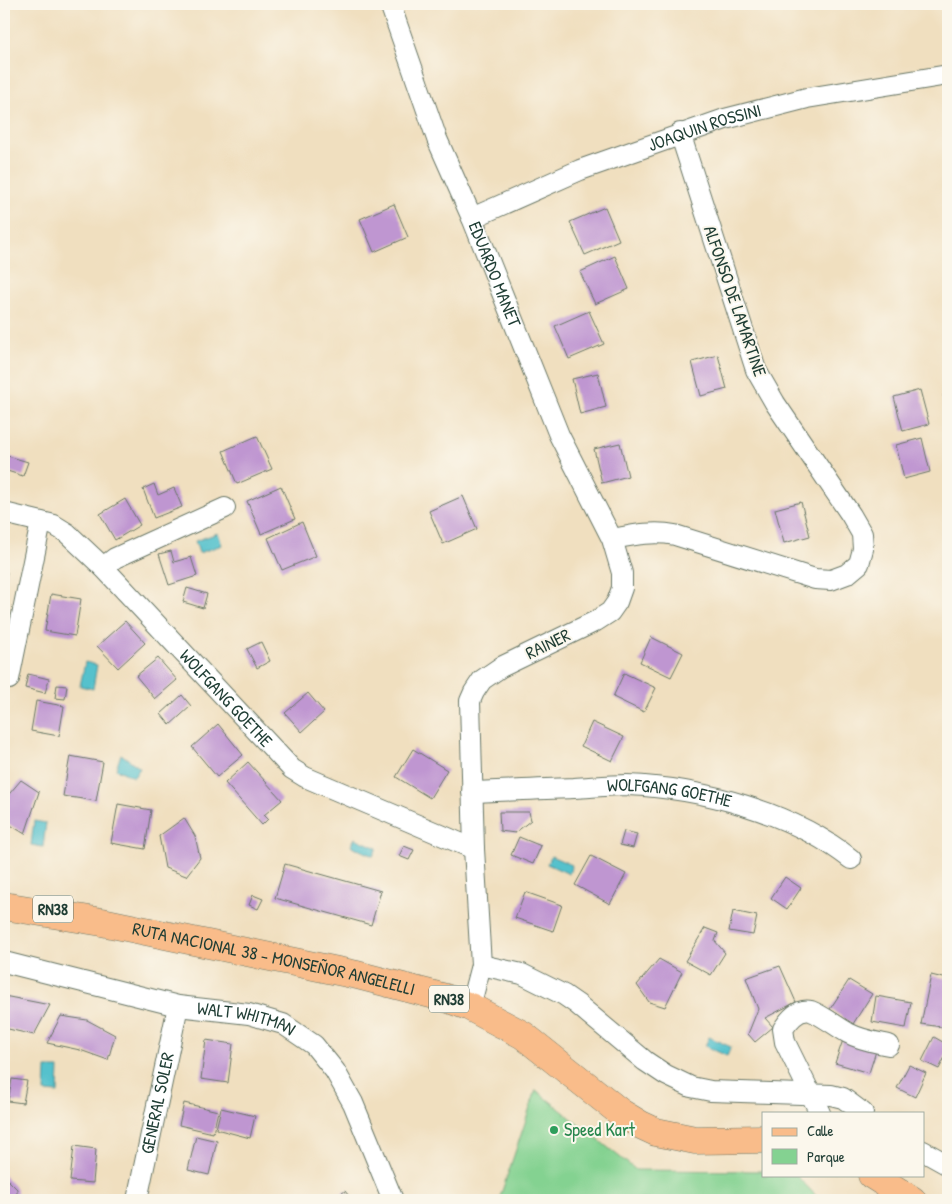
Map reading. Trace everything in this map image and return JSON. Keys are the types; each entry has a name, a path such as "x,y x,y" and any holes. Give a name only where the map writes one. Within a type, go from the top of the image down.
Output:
{"main road":[{"name":"RUTA NACIONAL 38 - MONSEÑOR ANGELELLI","path":"4,896 102,922"},
{"name":"RUTA NACIONAL 38 - MONSEÑOR ANGELELLI","path":"4,906 102,922 357,976 430,994 470,1007 523,1035 621,1113 656,1132 694,1140 762,1139"},
{"path":"874,1176 912,1200"}],"street":[{"name":"EDUARDO MANET","path":"390,4 427,112 472,218 559,435 612,539"},
{"name":"JOAQUIN ROSSINI","path":"472,218 580,170 680,133 725,119 807,98 948,75"},
{"name":"ALFONSO DE LAMARTINE","path":"612,539 639,533 659,532 675,535 815,579 831,580 846,574 859,564 863,549 862,534 851,515 775,403 756,370 680,133"},
{"path":"103,567 115,558 225,508"},
{"name":"WOLFGANG GOETHE","path":"4,513 54,525 67,533 103,567 292,769 305,777 474,849"},
{"path":"9,679 41,522"},
{"name":"RAINER","path":"470,1007 481,965 474,849 470,701 482,680 501,667 596,621 610,612 617,602 622,588 622,573 612,539"},
{"name":"WOLFGANG GOETHE","path":"472,792 627,785 707,796 753,808 793,823 822,839 851,859"},
{"name":"WALT WHITMAN","path":"4,962 178,1006 249,1014 283,1024 314,1045 335,1071 353,1103 393,1200"},
{"path":"481,965 522,974 564,995 645,1061 666,1075 690,1087 711,1091 831,1095 843,1098 863,1112"},
{"name":"GENERAL SOLER","path":"137,1200 178,1006"},
{"path":"820,1112 785,1042 783,1029 790,1018 801,1012 810,1011 850,1034 870,1042 889,1045"},
{"path":"924,1152 948,1164"}],"green space":[{"name":"Speed Kart","path":"536,1090 636,1170 762,1171 762,1176 797,1176 820,1200 499,1200"}],"water":[{"path":"218,533 222,545 199,553 195,541"},
{"path":"85,662 97,665 93,689 80,686"},
{"path":"121,754 140,768 134,777 116,769"},
{"path":"34,821 46,823 43,847 31,845"},
{"path":"355,838 377,848 373,856 351,846"},
{"path":"551,856 572,865 569,874 547,864"},
{"path":"709,1037 731,1047 727,1056 705,1046"},
{"path":"46,1068 59,1068 58,1093 45,1092"}],"building":[{"path":"394,204 408,237 374,252 360,219"},
{"path":"605,207 619,240 585,255 570,222"},
{"path":"615,256 629,289 595,304 580,272"},
{"path":"589,311 604,344 569,359 555,326"},
{"path":"718,355 727,389 701,396 692,362"},
{"path":"598,373 606,407 580,414 572,379"},
{"path":"920,390 929,424 903,431 894,397"},
{"path":"948,394 948,413 943,395"},
{"path":"257,436 272,469 237,484 223,451"},
{"path":"922,438 930,472 904,479 896,445"},
{"path":"620,443 628,476 602,483 594,449"},
{"path":"8,456 28,462 23,476 4,470"},
{"path":"154,484 158,495 174,488 182,507 154,518 143,489"},
{"path":"281,486 295,519 261,534 247,501"},
{"path":"463,496 477,529 443,544 429,511"},
{"path":"125,499 140,525 115,540 100,514"},
{"path":"801,502 810,536 784,543 775,509"},
{"path":"302,522 316,556 282,570 268,538"},
{"path":"171,551 174,562 191,557 197,576 169,585 159,554"},
{"path":"4,572 7,572 5,588 4,588"},
{"path":"187,588 207,594 203,608 183,602"},
{"path":"51,594 81,599 75,636 45,631"},
{"path":"125,621 145,643 118,668 97,646"},
{"path":"651,637 683,653 671,677 640,662"},
{"path":"261,642 270,661 257,668 247,649"},
{"path":"158,658 177,680 155,699 136,676"},
{"path":"624,673 656,688 644,712 613,697"},
{"path":"28,674 49,679 45,693 25,688"},
{"path":"57,685 67,686 65,699 55,698"},
{"path":"308,693 324,712 302,732 285,713"},
{"path":"182,695 191,706 170,725 161,714"},
{"path":"36,701 64,706 59,736 31,731"},
{"path":"592,722 624,737 612,761 581,746"},
{"path":"218,724 243,755 217,777 192,747"},
{"path":"413,749 447,770 430,798 396,777"},
{"path":"70,756 103,762 96,801 63,796"},
{"path":"248,762 282,800 264,815 268,819 262,825 225,783"},
{"path":"21,780 39,792 25,834 4,821 4,800"},
{"path":"118,804 151,810 145,849 111,843"},
{"path":"499,812 529,812 531,820 515,833 500,831"},
{"path":"184,818 195,836 200,858 186,876 165,868 159,836"},
{"path":"624,831 637,834 633,848 620,845"},
{"path":"519,837 541,846 533,864 511,855"},
{"path":"404,846 414,850 409,860 399,856"},
{"path":"591,856 626,874 610,904 575,885"},
{"path":"285,864 381,891 371,925 275,898"},
{"path":"785,877 801,888 787,909 771,898"},
{"path":"525,892 562,905 553,931 515,918"},
{"path":"253,895 263,899 258,909 249,905"},
{"path":"733,911 757,916 753,935 729,931"},
{"path":"705,928 718,933 715,941 725,953 711,975 685,961"},
{"path":"659,959 682,972 665,1007 649,1002 637,985"},
{"path":"780,966 796,1002 765,1018 773,1027 755,1042 748,1034 758,1009 746,978"},
{"path":"931,975 948,979 948,1028 921,1024"},
{"path":"849,980 872,994 853,1024 830,1009"},
{"path":"4,996 50,1005 34,1035 4,1028"},
{"path":"876,996 911,1002 906,1028 872,1022"},
{"path":"61,1016 87,1020 115,1035 108,1060 80,1050 47,1043"},
{"path":"844,1037 877,1048 869,1073 835,1063"},
{"path":"934,1037 948,1045 948,1051 939,1069 922,1061"},
{"path":"206,1040 233,1044 228,1083 201,1079"},
{"path":"909,1065 926,1073 915,1097 897,1088"},
{"path":"12,1079 27,1081 23,1103 8,1101"},
{"path":"184,1103 218,1111 213,1133 179,1125"},
{"path":"221,1108 255,1116 250,1138 216,1129"},
{"path":"196,1136 217,1141 209,1175 188,1170"},
{"path":"74,1146 96,1149 93,1183 70,1181"},
{"path":"4,1174 17,1189 17,1200 4,1200"},
{"path":"345,1191 352,1200 332,1200"}],"place":[{"name":"Speed Kart","path":"554,1130"}]}
